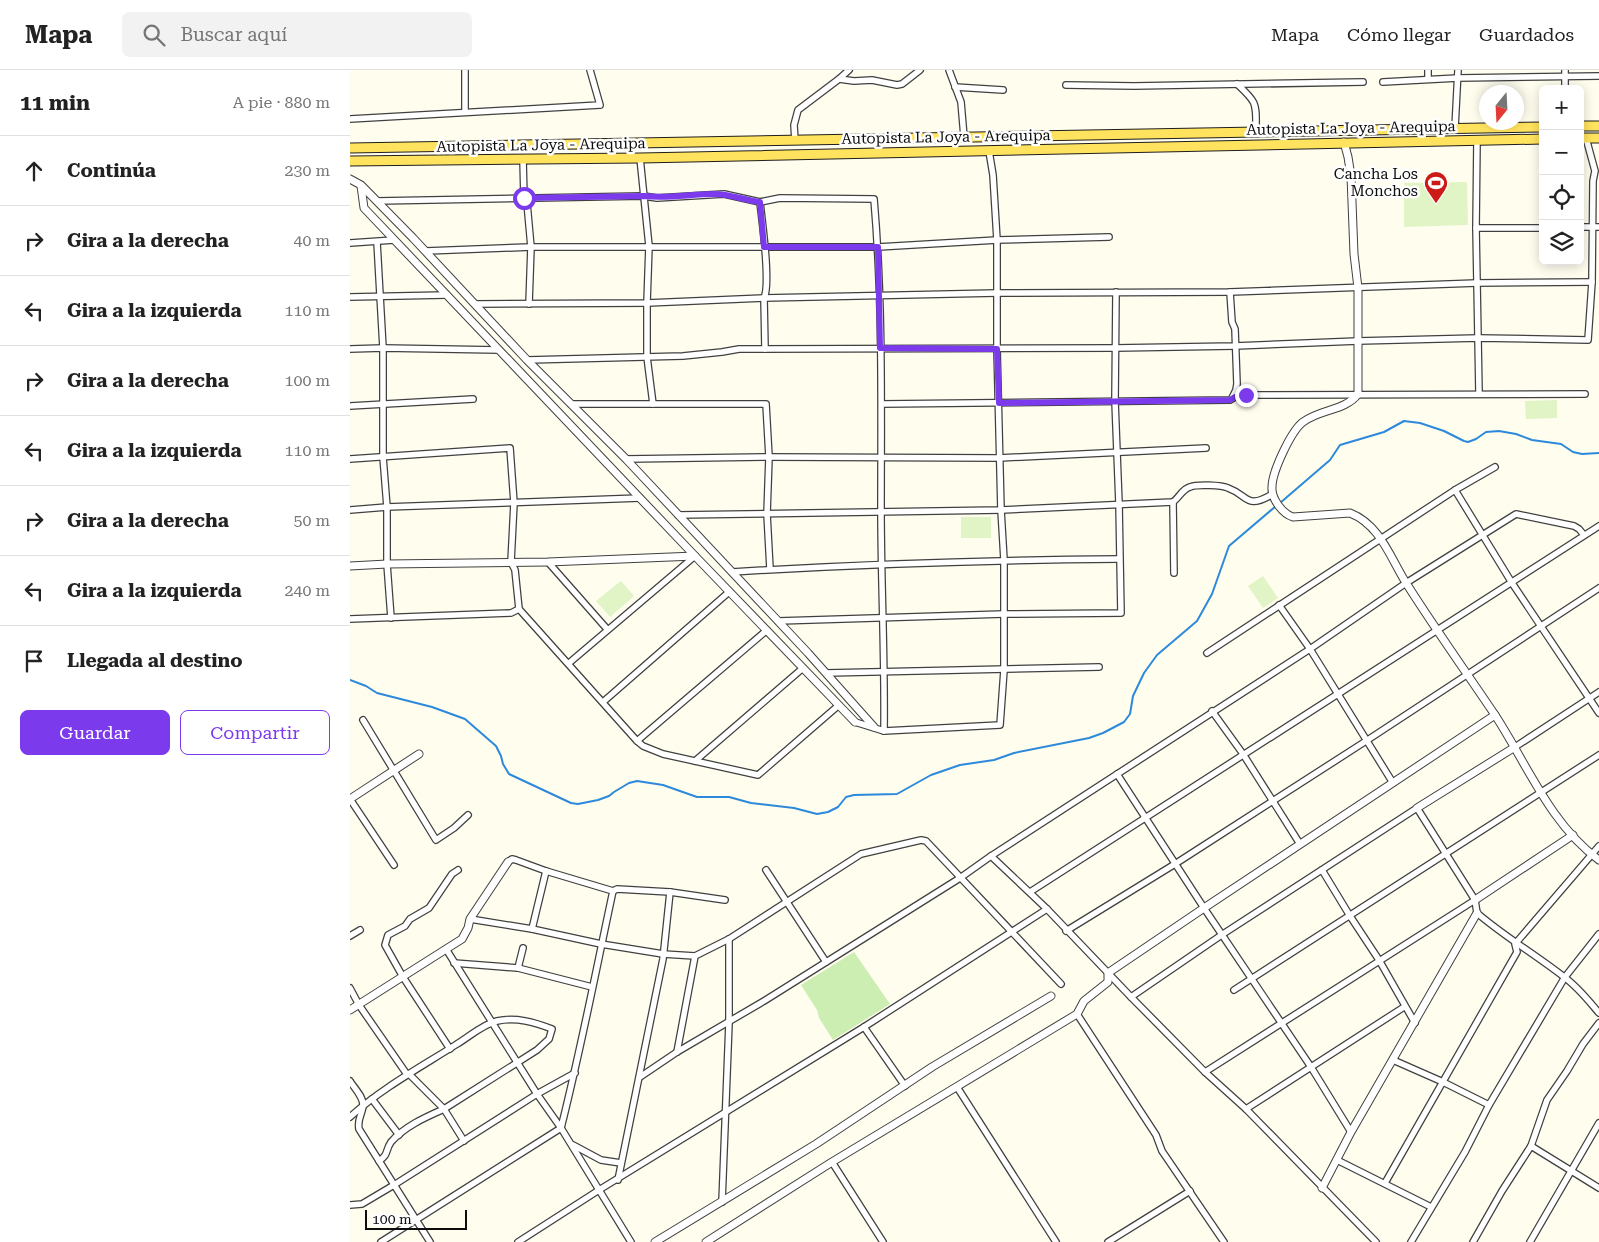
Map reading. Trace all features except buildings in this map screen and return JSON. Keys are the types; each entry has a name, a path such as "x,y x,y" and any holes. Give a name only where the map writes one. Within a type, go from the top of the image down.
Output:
{"main road":[{"path":"1584,126 1599,126"},
{"name":"Autopista La Joya - Arequipa","path":"350,148 608,145 1256,131 1539,127"},
{"path":"1584,138 1599,138"},
{"name":"Autopista La Joya - Arequipa","path":"350,161 640,158 1539,139"}],"street":[{"path":"465,70 465,112"},
{"path":"350,119 465,112 502,112 600,105 590,70"},
{"path":"795,141 794,125 798,110 849,70"},
{"path":"839,79 854,81 872,80 897,85 902,84 920,70"},
{"path":"949,70 961,102 964,137"},
{"path":"1428,70 1428,79"},
{"path":"1455,128 1458,70"},
{"path":"1512,70 1512,77"},
{"path":"1383,82 1565,73 1599,76"},
{"path":"1066,85 1364,82"},
{"path":"1237,84 1254,101 1256,108 1256,131"},
{"path":"955,87 1003,90"},
{"path":"1476,140 1479,393"},
{"path":"527,360 705,354 739,349 1115,348 1478,338 1588,340 1596,227 1594,171 1584,141"},
{"path":"1344,142 1350,176 1354,254 1358,288 1358,394 1355,398 1339,407 1310,417 1295,430 1278,466 1272,488 1273,494 1288,516 1350,513 1358,516 1372,527 1406,583 1495,715 1559,821 1599,860"},
{"path":"361,186 364,208 855,722 884,730 1000,725 1004,670 1004,560 1000,510 997,240 993,175 989,151"},
{"path":"640,158 648,246 647,357 653,404"},
{"path":"522,159 524,198 527,203 531,247 529,304"},
{"path":"350,179 361,186 377,201 527,360 626,459 778,621 874,727"},
{"path":"377,201 644,196 674,198 724,194 760,202 780,198 874,199 878,247 882,404 881,513 885,671 884,730"},
{"path":"760,202 766,293 764,298 764,349"},
{"path":"1476,228 1539,228"},
{"path":"426,251 531,247 878,247 997,240 1109,237"},
{"path":"350,243 394,240"},
{"path":"377,242 383,348 383,457 388,507 387,564 391,618"},
{"path":"475,304 646,302 998,293 1230,292 1477,283 1592,282"},
{"path":"778,621 1004,614 1121,613 1119,559 1120,504 1115,401 1116,292"},
{"path":"1230,292 1237,384 1230,400"},
{"path":"350,297 446,295"},
{"path":"350,349 500,350"},
{"path":"882,404 1230,400 1246,395 1585,394"},
{"path":"350,406 473,398"},
{"path":"571,404 766,404 769,457 766,514 770,569"},
{"path":"350,459 510,448 514,503 511,562 515,570 519,609 643,746 664,754 758,775 839,706"},
{"path":"626,459 769,457 999,458 1206,448"},
{"path":"1207,653 1380,538 1495,467"},
{"path":"1174,573 1173,502 1185,489 1200,485 1222,486 1230,488 1249,501 1262,500 1273,494"},
{"path":"1455,490 1512,583 1599,713"},
{"path":"350,510 640,498"},
{"path":"678,515 1000,510 1173,502"},
{"path":"640,1077 677,1052 729,1023 960,878 1212,711 1310,649 1406,583 1516,514 1574,526 1584,535"},
{"path":"1030,892 1599,526"},
{"path":"350,566 548,562 695,556"},
{"path":"569,663 695,556"},
{"path":"732,572 883,563 1119,559"},
{"path":"548,562 607,629"},
{"path":"1066,931 1175,864 1599,588"},
{"path":"603,702 730,592"},
{"path":"1279,605 1310,649 1393,783"},
{"path":"350,619 511,614 519,609"},
{"path":"637,741 767,630"},
{"path":"826,673 1099,667"},
{"path":"695,761 803,668"},
{"path":"1131,997 1223,934 1599,692"},
{"path":"1212,711 1243,754 1300,844"},
{"path":"1108,973 1495,715"},
{"path":"363,720 436,840 454,828 468,815"},
{"path":"394,866 350,799 419,754"},
{"path":"1234,990 1599,755"},
{"path":"1117,774 1311,1067 1351,1132"},
{"path":"1322,1188 1351,1132 1477,913 1475,900 1418,808"},
{"path":"1205,1072 1573,836"},
{"path":"470,919 532,929 601,944 663,954 695,956 730,939 862,854 921,840 926,841 1060,984"},
{"path":"1385,1183 1517,952 1516,944 1599,846"},
{"path":"991,856 1047,909 1066,931 1205,1072 1246,1109 1376,1242"},
{"path":"350,1010 462,939 470,919 508,862 512,859 613,891 617,889 670,892 725,900"},
{"path":"450,1049 402,977 385,945 388,935 405,926 410,920 429,908 452,874 458,870"},
{"path":"766,870 786,904 826,962"},
{"path":"1322,870 1379,960 1404,1007 1415,1023"},
{"path":"532,929 546,871"},
{"path":"380,1242 562,1128 613,891"},
{"path":"618,1180 663,954 670,892"},
{"path":"518,1242 864,1027 1047,909"},
{"path":"1477,913 1516,944 1565,977 1586,997 1599,1013"},
{"path":"350,936 360,930"},
{"path":"1411,1242 1565,977 1599,934"},
{"path":"722,1202 729,1023 730,939"},
{"path":"518,968 523,948"},
{"path":"446,949 537,1094 562,1128 631,1242"},
{"path":"677,1052 695,956"},
{"path":"454,963 518,968 592,986"},
{"path":"709,1241 832,1162 1076,1014 1084,1001 1108,982 1108,973"},
{"path":"350,988 359,1005 406,1073 444,1108 464,1141"},
{"path":"656,1242 816,1144 932,1067 1050,996"},
{"path":"1246,1109 1404,1007"},
{"path":"1076,1014 1156,1135 1162,1151 1224,1242"},
{"path":"350,1117 363,1105 409,1074 492,1022 514,1019 525,1020 552,1029 549,1039 518,1063 444,1108 416,1122 392,1142 385,1157 379,1161"},
{"path":"1473,1242 1502,1191 1531,1146 1547,1100 1583,1044 1599,1023"},
{"path":"864,1027 905,1086"},
{"path":"1393,1060 1443,1082 1489,1106"},
{"path":"350,1205 362,1204 575,1072"},
{"path":"350,1081 362,1099 363,1105 358,1122 359,1129 430,1242"},
{"path":"957,1087 1056,1242"},
{"path":"372,1099 399,1135"},
{"path":"1530,1242 1599,1122"},
{"path":"571,1144 601,1160 621,1164"},
{"path":"1531,1146 1570,1172 1599,1188"},
{"path":"1337,1160 1430,1207"},
{"path":"832,1162 883,1242"},
{"path":"1108,1242 1190,1191"}],"green space":[{"name":"Cancha Los Monchos","path":"1467,182 1468,225 1404,227 1404,183"},
{"path":"1557,400 1557,418 1526,419 1525,401"},
{"path":"961,517 991,517 991,538 961,538"},
{"path":"1263,576 1278,598 1263,608 1248,586"},
{"path":"621,581 634,596 610,617 596,601"},
{"path":"854,952 890,1004 833,1040 801,985"}],"waterway":[{"path":"1280,503 1330,460 1340,445 1384,432 1404,421 1420,423 1468,442 1486,432 1499,431 1516,434 1532,440 1561,444 1573,452 1582,454 1599,453"},
{"path":"350,680 366,686 377,693 432,707 465,719 496,746 509,774 571,803 578,804 598,800 609,796 629,783 637,781 663,785 697,797 729,797 751,803 794,808 817,814 828,812 838,807 846,797 854,795 897,794 931,775 960,765 994,760 1014,753 1089,738 1124,722 1130,714 1133,696 1144,673 1157,655 1197,621 1212,594 1229,546 1276,506"}],"place":[{"name":"Cancha Los Monchos","path":"1436,204"}],"route":[{"path":"524,198 644,196 674,198 724,194 760,202 764,247 878,247 880,348 997,349 999,403 1230,400 1246,395"}]}
